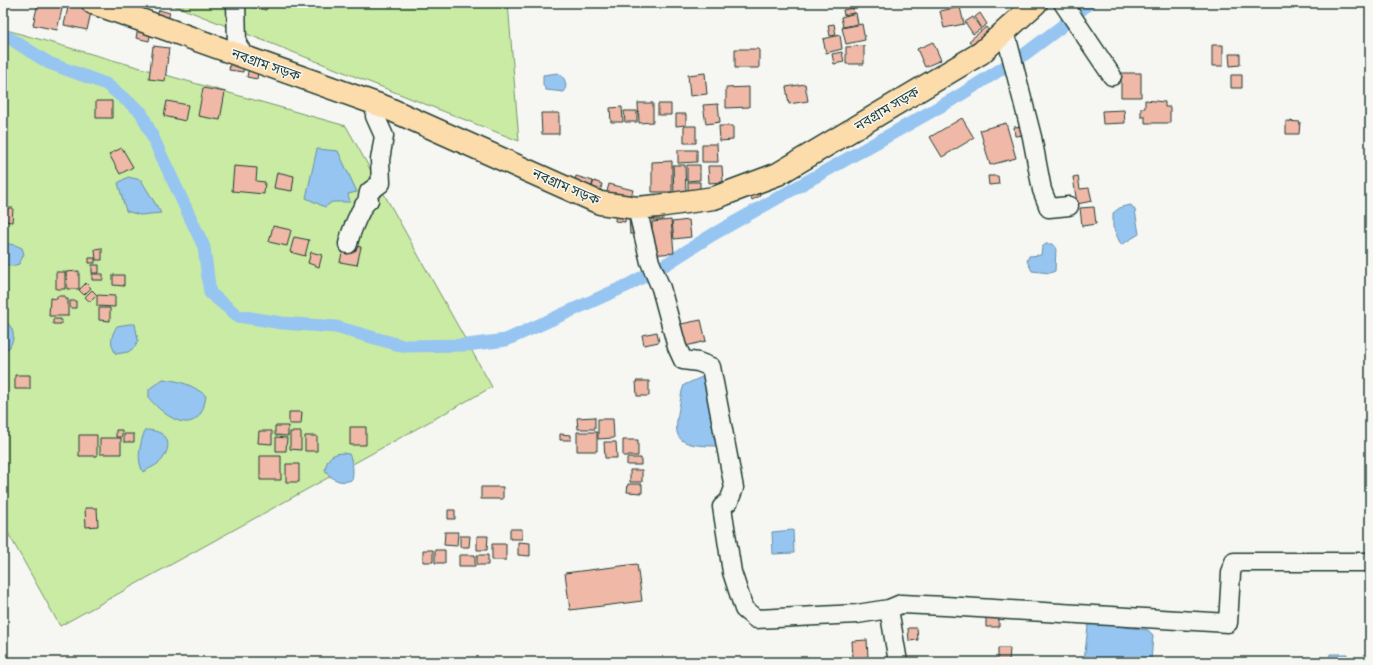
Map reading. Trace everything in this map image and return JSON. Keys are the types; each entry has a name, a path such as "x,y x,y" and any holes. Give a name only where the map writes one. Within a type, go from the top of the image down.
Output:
{"main road":[{"name":"নবগ্রাম সড়ক","path":"93,3 378,104 600,203 637,208 714,198 778,174 981,53 1036,3"}],"street":[{"path":"236,3 238,44 246,58"},
{"path":"1064,5 1112,76"},
{"path":"1005,31 1018,76 1042,190 1049,208 1069,206"},
{"path":"348,244 352,228 365,202 369,200 369,192 381,183 380,160 384,136 375,116 378,104"},
{"path":"637,208 650,262 661,288 677,347 683,360 698,362 711,367 734,488 728,501 722,507 732,572 744,609 756,619 857,614 889,608 901,604 1228,623 1231,573 1234,562 1370,562"},
{"path":"889,608 898,662"}],"green space":[{"path":"168,3 508,3 519,141"},
{"path":"3,29 346,126 492,387 60,626 3,524"}],"water":[{"path":"558,73 565,81 566,87 564,92 546,90 543,85 543,75"},
{"path":"317,149 338,151 357,192 348,194 350,202 332,202 325,207 306,198"},
{"path":"128,177 141,180 161,213 140,215 126,211 118,183"},
{"path":"1131,205 1135,210 1139,234 1121,245 1113,227 1113,213 1121,207"},
{"path":"3,243 22,248 24,254 19,264 12,266 3,263"},
{"path":"1046,244 1052,244 1056,247 1055,271 1050,273 1032,271 1027,261 1029,256 1041,255 1042,247"},
{"path":"3,322 7,322 12,328 13,338 9,348 3,350"},
{"path":"135,324 138,340 135,347 128,352 116,354 112,346 113,333 117,326"},
{"path":"702,377 710,385 717,446 689,443 682,440 678,435 677,418 684,385"},
{"path":"163,379 186,384 206,396 203,409 196,418 190,422 182,422 174,419 167,415 149,398 149,389"},
{"path":"145,430 163,434 168,442 168,447 160,462 143,472 139,457 140,446"},
{"path":"342,453 349,454 353,467 352,480 344,482 333,479 325,470 327,463 332,456"},
{"path":"793,530 794,553 773,554 772,532"},
{"path":"1093,623 1148,630 1153,635 1151,662 1084,662 1088,626"},
{"path":"1330,654 1347,654 1346,662 1329,662"}],"building":[{"path":"38,3 63,5 57,30 33,25"},
{"path":"69,3 92,8 87,30 64,25"},
{"path":"244,3 268,3 266,10 244,5"},
{"path":"960,7 964,24 944,28 940,11"},
{"path":"853,8 854,13 844,15 843,10"},
{"path":"159,10 170,13 166,25 155,22"},
{"path":"856,13 858,24 843,27 841,17"},
{"path":"980,13 987,24 982,28 975,17"},
{"path":"973,17 981,29 973,34 965,22"},
{"path":"834,24 836,35 830,36 828,25"},
{"path":"862,24 865,40 846,44 842,28"},
{"path":"986,27 993,36 976,50 969,41"},
{"path":"138,28 151,31 149,41 136,38"},
{"path":"840,35 842,49 826,53 823,39"},
{"path":"933,42 941,60 925,67 917,49"},
{"path":"1212,45 1223,45 1223,66 1212,66"},
{"path":"153,46 169,48 165,81 149,79"},
{"path":"864,46 864,64 846,64 846,47"},
{"path":"735,49 759,49 759,68 735,68"},
{"path":"842,52 844,62 834,64 832,54"},
{"path":"1229,54 1240,54 1240,65 1230,66"},
{"path":"231,59 245,61 243,72 229,70"},
{"path":"249,66 259,67 257,79 247,77"},
{"path":"705,73 707,94 690,96 688,75"},
{"path":"1121,73 1141,73 1141,97 1121,97"},
{"path":"1231,75 1242,75 1242,88 1231,88"},
{"path":"805,84 808,101 789,104 786,87"},
{"path":"749,87 749,107 726,108 726,88"},
{"path":"203,88 225,92 220,120 198,116"},
{"path":"1145,100 1165,102 1165,107 1170,107 1170,123 1145,123 1145,117 1141,117 1141,108 1145,108"},
{"path":"96,101 112,101 112,118 96,118"},
{"path":"167,101 188,105 185,121 164,116"},
{"path":"638,103 653,103 653,122 639,123"},
{"path":"658,104 671,104 671,115 658,115"},
{"path":"718,104 720,122 706,124 703,105"},
{"path":"622,107 623,122 611,122 610,108"},
{"path":"1124,110 1125,123 1103,124 1102,111"},
{"path":"624,111 637,111 637,122 625,122"},
{"path":"541,113 559,113 559,134 542,134"},
{"path":"676,114 686,114 686,125 676,126"},
{"path":"962,118 974,138 942,157 930,137"},
{"path":"1286,121 1300,122 1299,134 1286,134"},
{"path":"1006,123 1016,158 990,165 980,130"},
{"path":"684,126 696,126 696,143 684,143"},
{"path":"719,126 733,126 733,140 720,141"},
{"path":"1025,126 1026,135 1015,136 1014,127"},
{"path":"702,144 717,144 718,162 702,162"},
{"path":"122,148 133,167 120,174 109,154"},
{"path":"678,150 697,150 697,162 678,163"},
{"path":"672,161 672,192 652,192 652,162"},
{"path":"673,165 685,165 686,194 674,195"},
{"path":"687,165 700,165 700,180 687,181"},
{"path":"234,166 257,168 256,181 265,182 264,194 232,191"},
{"path":"708,166 722,166 723,182 709,183"},
{"path":"277,172 294,176 292,191 274,188"},
{"path":"576,176 593,181 591,190 574,185"},
{"path":"988,176 998,176 999,184 989,185"},
{"path":"1078,176 1080,189 1089,188 1092,201 1077,204 1073,177"},
{"path":"594,181 602,184 600,192 591,189"},
{"path":"688,182 700,182 700,190 688,190"},
{"path":"609,184 633,190 630,201 606,195"},
{"path":"757,189 760,196 752,200 749,194"},
{"path":"1094,207 1096,224 1082,226 1080,208"},
{"path":"3,208 13,208 12,222 3,221"},
{"path":"616,208 626,209 625,222 615,221"},
{"path":"647,212 662,212 663,220 647,220"},
{"path":"629,218 637,218 638,233 630,234"},
{"path":"671,220 674,253 650,255 647,228 652,228 652,222"},
{"path":"689,220 691,237 674,239 672,222"},
{"path":"273,226 291,230 287,246 269,242"},
{"path":"294,237 309,240 305,256 290,252"},
{"path":"344,244 361,247 357,265 340,262"},
{"path":"102,248 102,260 96,260 95,249"},
{"path":"311,252 322,255 319,267 308,263"},
{"path":"89,258 95,258 95,263 89,263"},
{"path":"92,265 99,265 99,273 92,273"},
{"path":"79,271 79,289 67,289 66,272"},
{"path":"56,272 65,272 65,289 56,289"},
{"path":"92,274 103,274 103,280 92,280"},
{"path":"113,275 124,275 124,286 113,285"},
{"path":"86,283 91,288 84,295 79,290"},
{"path":"92,290 97,295 90,302 85,297"},
{"path":"97,295 115,296 115,307 97,306"},
{"path":"57,296 65,296 65,299 68,299 68,316 49,316 50,298 57,299"},
{"path":"70,301 76,301 76,308 70,308"},
{"path":"99,308 110,308 110,321 99,320"},
{"path":"53,319 61,319 61,324 53,324"},
{"path":"701,320 706,341 686,346 681,324"},
{"path":"657,332 659,342 644,345 642,335"},
{"path":"15,375 30,375 30,389 15,389"},
{"path":"636,381 649,381 649,396 637,396"},
{"path":"289,412 302,412 301,424 289,424"},
{"path":"595,417 595,429 578,429 577,418"},
{"path":"598,419 613,419 614,438 598,439"},
{"path":"275,426 288,426 288,436 275,435"},
{"path":"350,427 366,427 366,445 350,445"},
{"path":"116,430 122,430 122,437 116,437"},
{"path":"259,431 272,431 272,444 258,443"},
{"path":"290,432 301,432 301,450 290,449"},
{"path":"577,432 597,432 597,451 577,451"},
{"path":"124,434 134,434 134,442 124,442"},
{"path":"560,434 571,435 571,440 560,440"},
{"path":"79,435 97,435 97,456 79,456"},
{"path":"305,436 317,436 317,451 305,451"},
{"path":"276,437 287,438 286,451 276,451"},
{"path":"100,438 121,438 121,454 100,454"},
{"path":"623,440 638,440 638,456 623,456"},
{"path":"604,442 616,442 617,458 605,458"},
{"path":"260,456 281,456 281,480 260,480"},
{"path":"627,458 641,458 641,465 627,465"},
{"path":"286,464 299,464 299,482 286,482"},
{"path":"630,470 642,470 642,482 630,482"},
{"path":"628,484 642,484 642,493 627,492"},
{"path":"481,487 503,487 503,499 481,499"},
{"path":"85,508 97,508 98,526 86,527"},
{"path":"448,510 455,510 455,519 448,519"},
{"path":"510,529 522,529 522,539 510,539"},
{"path":"445,532 458,532 457,546 444,545"},
{"path":"460,536 470,536 469,547 460,547"},
{"path":"477,536 488,536 487,550 477,550"},
{"path":"518,542 530,543 530,556 518,555"},
{"path":"492,544 506,544 506,560 492,560"},
{"path":"423,550 433,550 433,562 423,562"},
{"path":"435,550 445,550 445,563 435,563"},
{"path":"459,555 475,555 475,566 459,566"},
{"path":"477,555 488,555 488,565 477,565"},
{"path":"637,564 642,601 570,610 565,573"},
{"path":"986,617 999,617 999,627 986,627"},
{"path":"908,628 917,628 918,640 909,641"},
{"path":"867,640 868,657 853,658 852,641"},
{"path":"998,648 1010,648 1009,662 998,662"}],"waterway":[{"path":"3,34 49,63 106,84 141,112 204,247 210,293 238,316 282,323 336,327 403,346 467,345 506,340 628,285 668,263 712,235 957,97 1025,54 1061,27 1089,3"}]}
